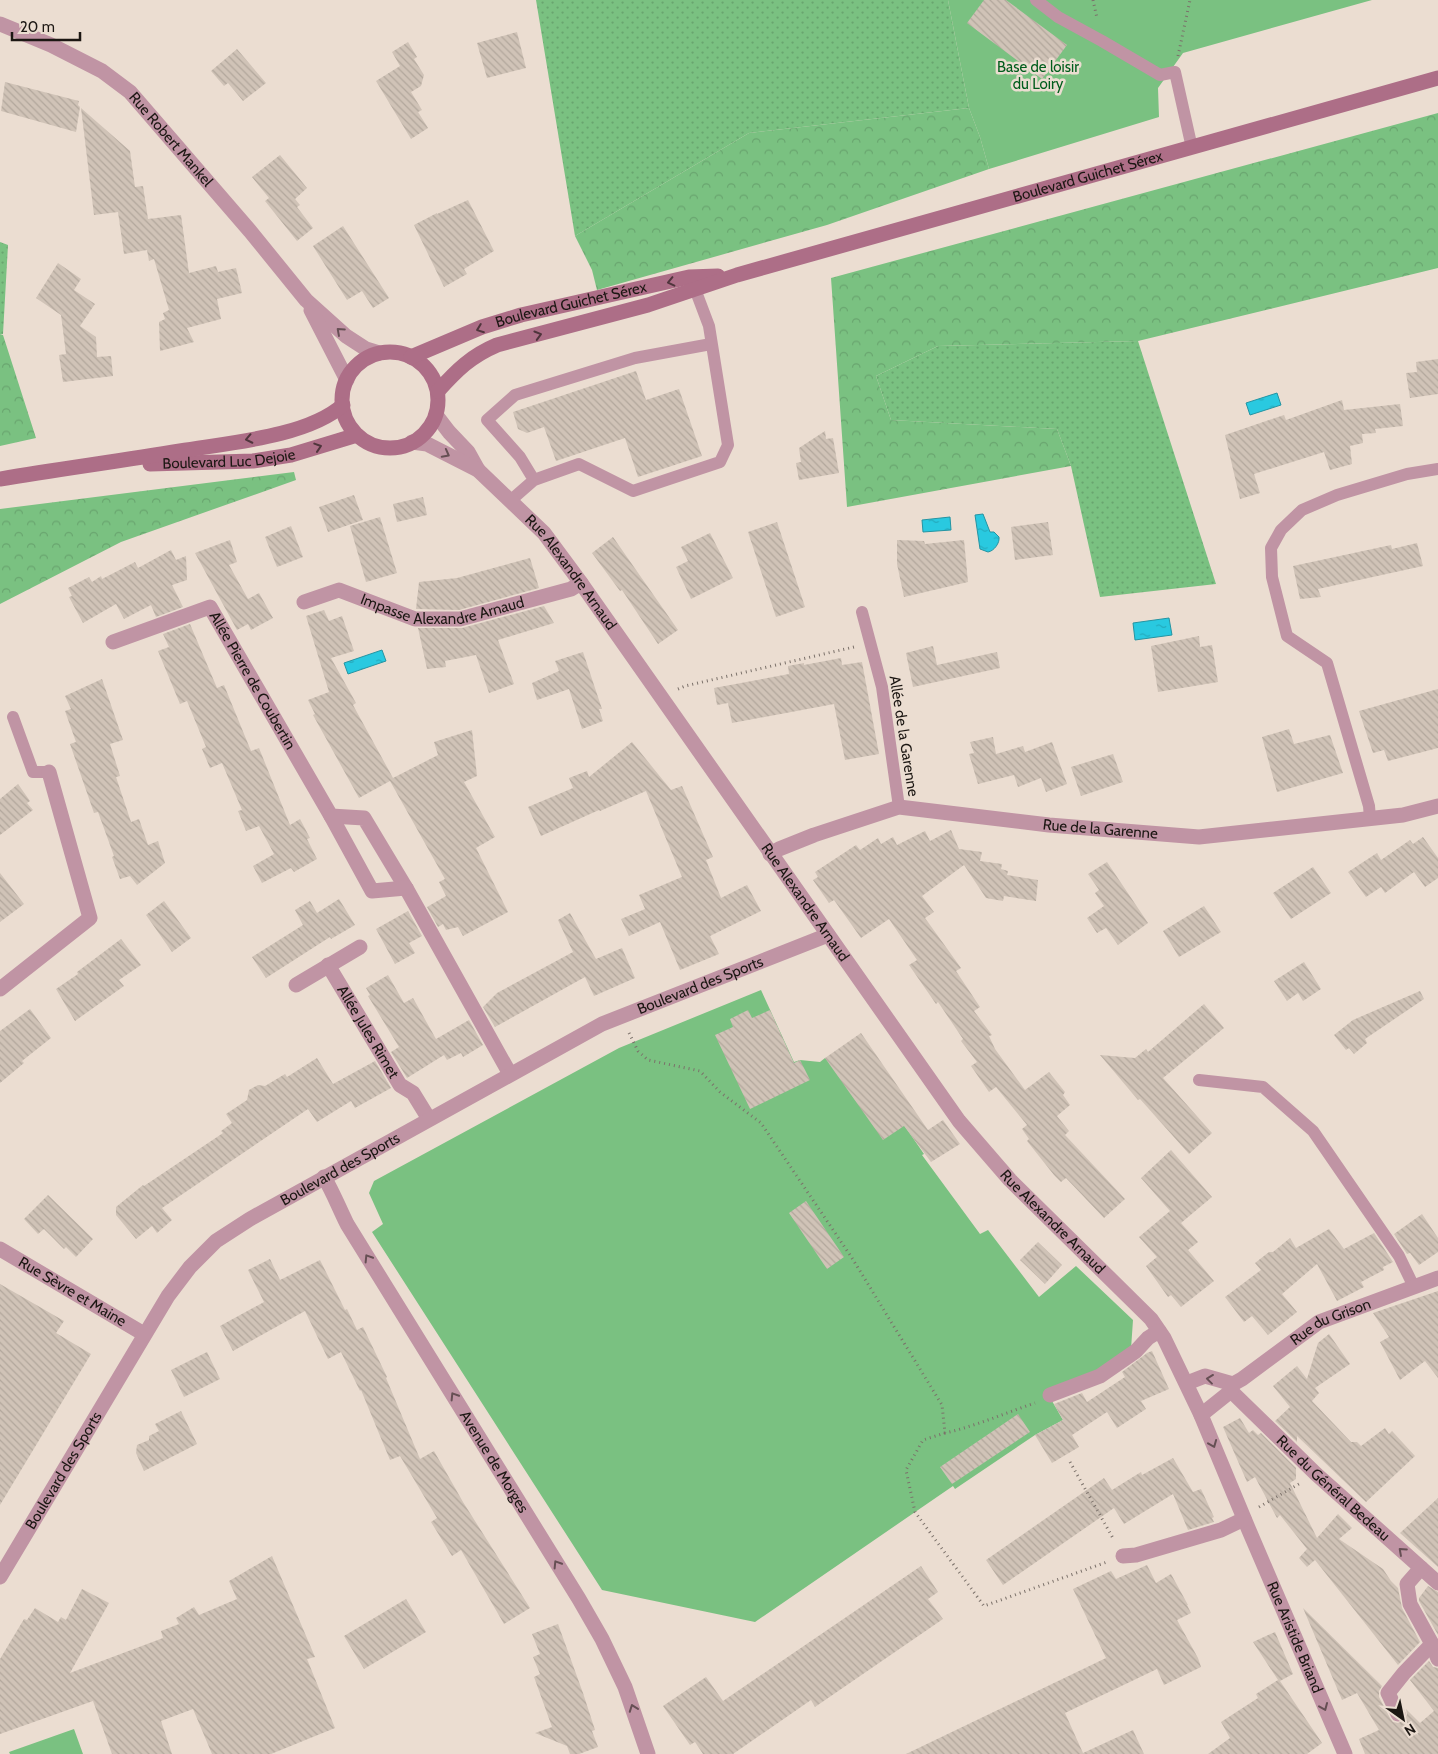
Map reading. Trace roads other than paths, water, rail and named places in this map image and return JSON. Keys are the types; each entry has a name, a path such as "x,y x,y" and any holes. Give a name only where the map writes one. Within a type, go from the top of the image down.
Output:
{"main road":[{"name":"Boulevard Guichet Sérex","path":"438,391 464,364 480,352 497,345 648,305 737,275 1438,78"},
{"name":"Boulevard Guichet Sérex","path":"411,357 482,327 521,315 689,278 737,275"},
{"path":"379,353 396,353 411,357 428,370 438,391 439,399 436,415 430,427 421,437 412,442 398,447 386,448 374,445 357,435 349,425 343,405 344,388 347,380 360,363 379,353"},
{"name":"Boulevard Luc Dejoie","path":"0,479 246,440 292,430 319,421 343,405"},
{"name":"Boulevard Luc Dejoie","path":"96,465 253,462 291,455 357,435"}],"street":[{"name":"Rue Robert Mankel","path":"0,24 60,49 102,71 130,92 250,231 306,300 346,336 366,349 379,353"},
{"name":"Rue Robert Mankel","path":"306,300 347,380"},
{"name":"Rue Alexandre Arnaud","path":"436,415 468,452 478,470 544,533 581,582 770,854 960,1121 1010,1180 1155,1325"},
{"name":"Rue Alexandre Arnaud","path":"412,442 427,444 478,470"},
{"name":"Impasse Alexandre Arnaud","path":"304,602 339,590 414,619 460,619 571,589 581,582"},
{"name":"Allée Pierre de Coubertin","path":"113,642 210,606 332,816 372,891 406,888"},
{"path":"0,989 90,918 49,772"},
{"name":"Rue de la Garenne","path":"770,854 779,848 814,835 899,807 1049,825 1199,837 1403,815 1438,806"},
{"path":"332,816 364,818 406,888 510,1074"},
{"name":"Boulevard des Sports","path":"0,1577 168,1296 190,1267 216,1241 250,1219 602,1024 828,935"},
{"path":"296,985 360,947"},
{"name":"Allée Jules Rimet","path":"328,965 400,1085 413,1094 429,1119"},
{"name":"Avenue de Morges","path":"324,1178 347,1224 602,1639 625,1687 648,1754"},
{"name":"Rue Sèvre et Maine","path":"0,1249 144,1334"},
{"name":"Rue du Grison","path":"1201,1415 1242,1379 1319,1322 1438,1278"},
{"path":"1050,1395 1100,1376 1136,1352 1148,1338 1155,1325"},
{"name":"Rue Aristide Briand","path":"1155,1325 1170,1349 1187,1383 1249,1514 1345,1754"},
{"path":"1187,1383 1205,1376 1232,1387"},
{"name":"Rue du Général Bedeau","path":"1232,1387 1316,1474 1438,1583"},
{"path":"1123,1556 1136,1555 1221,1530 1249,1514"},
{"path":"1421,1568 1407,1584 1410,1604 1438,1659"},
{"path":"1398,1714 1388,1693 1404,1672 1432,1644"}],"lane":[{"path":"1036,0 1058,17 1160,75 1175,72 1192,148"},
{"path":"510,501 534,480 579,464 633,491 720,462 728,445 709,326 694,289"},
{"path":"534,480 520,457 487,420 514,395 634,358 711,344"},
{"path":"1370,818 1369,806 1327,664 1287,636 1272,577 1271,548 1281,530 1302,510 1337,495 1407,474 1438,469"},
{"name":"Allée de la Garenne","path":"862,612 882,687 899,807"},
{"path":"13,717 33,772 49,772"},
{"path":"1198,1080 1263,1088 1312,1131 1399,1256 1414,1287"}],"water":[{"path":"1277,393 1281,405 1250,415 1246,403"},
{"path":"983,514 990,532 994,532 999,537 999,542 988,552 980,549 975,515"},
{"path":"950,517 951,530 923,532 922,520"},
{"path":"1169,618 1172,635 1135,640 1133,623"},
{"path":"382,650 386,661 348,674 344,663"}],"park label":[{"name":"Base de loisir du Loiry","path":"1038,76"}]}
